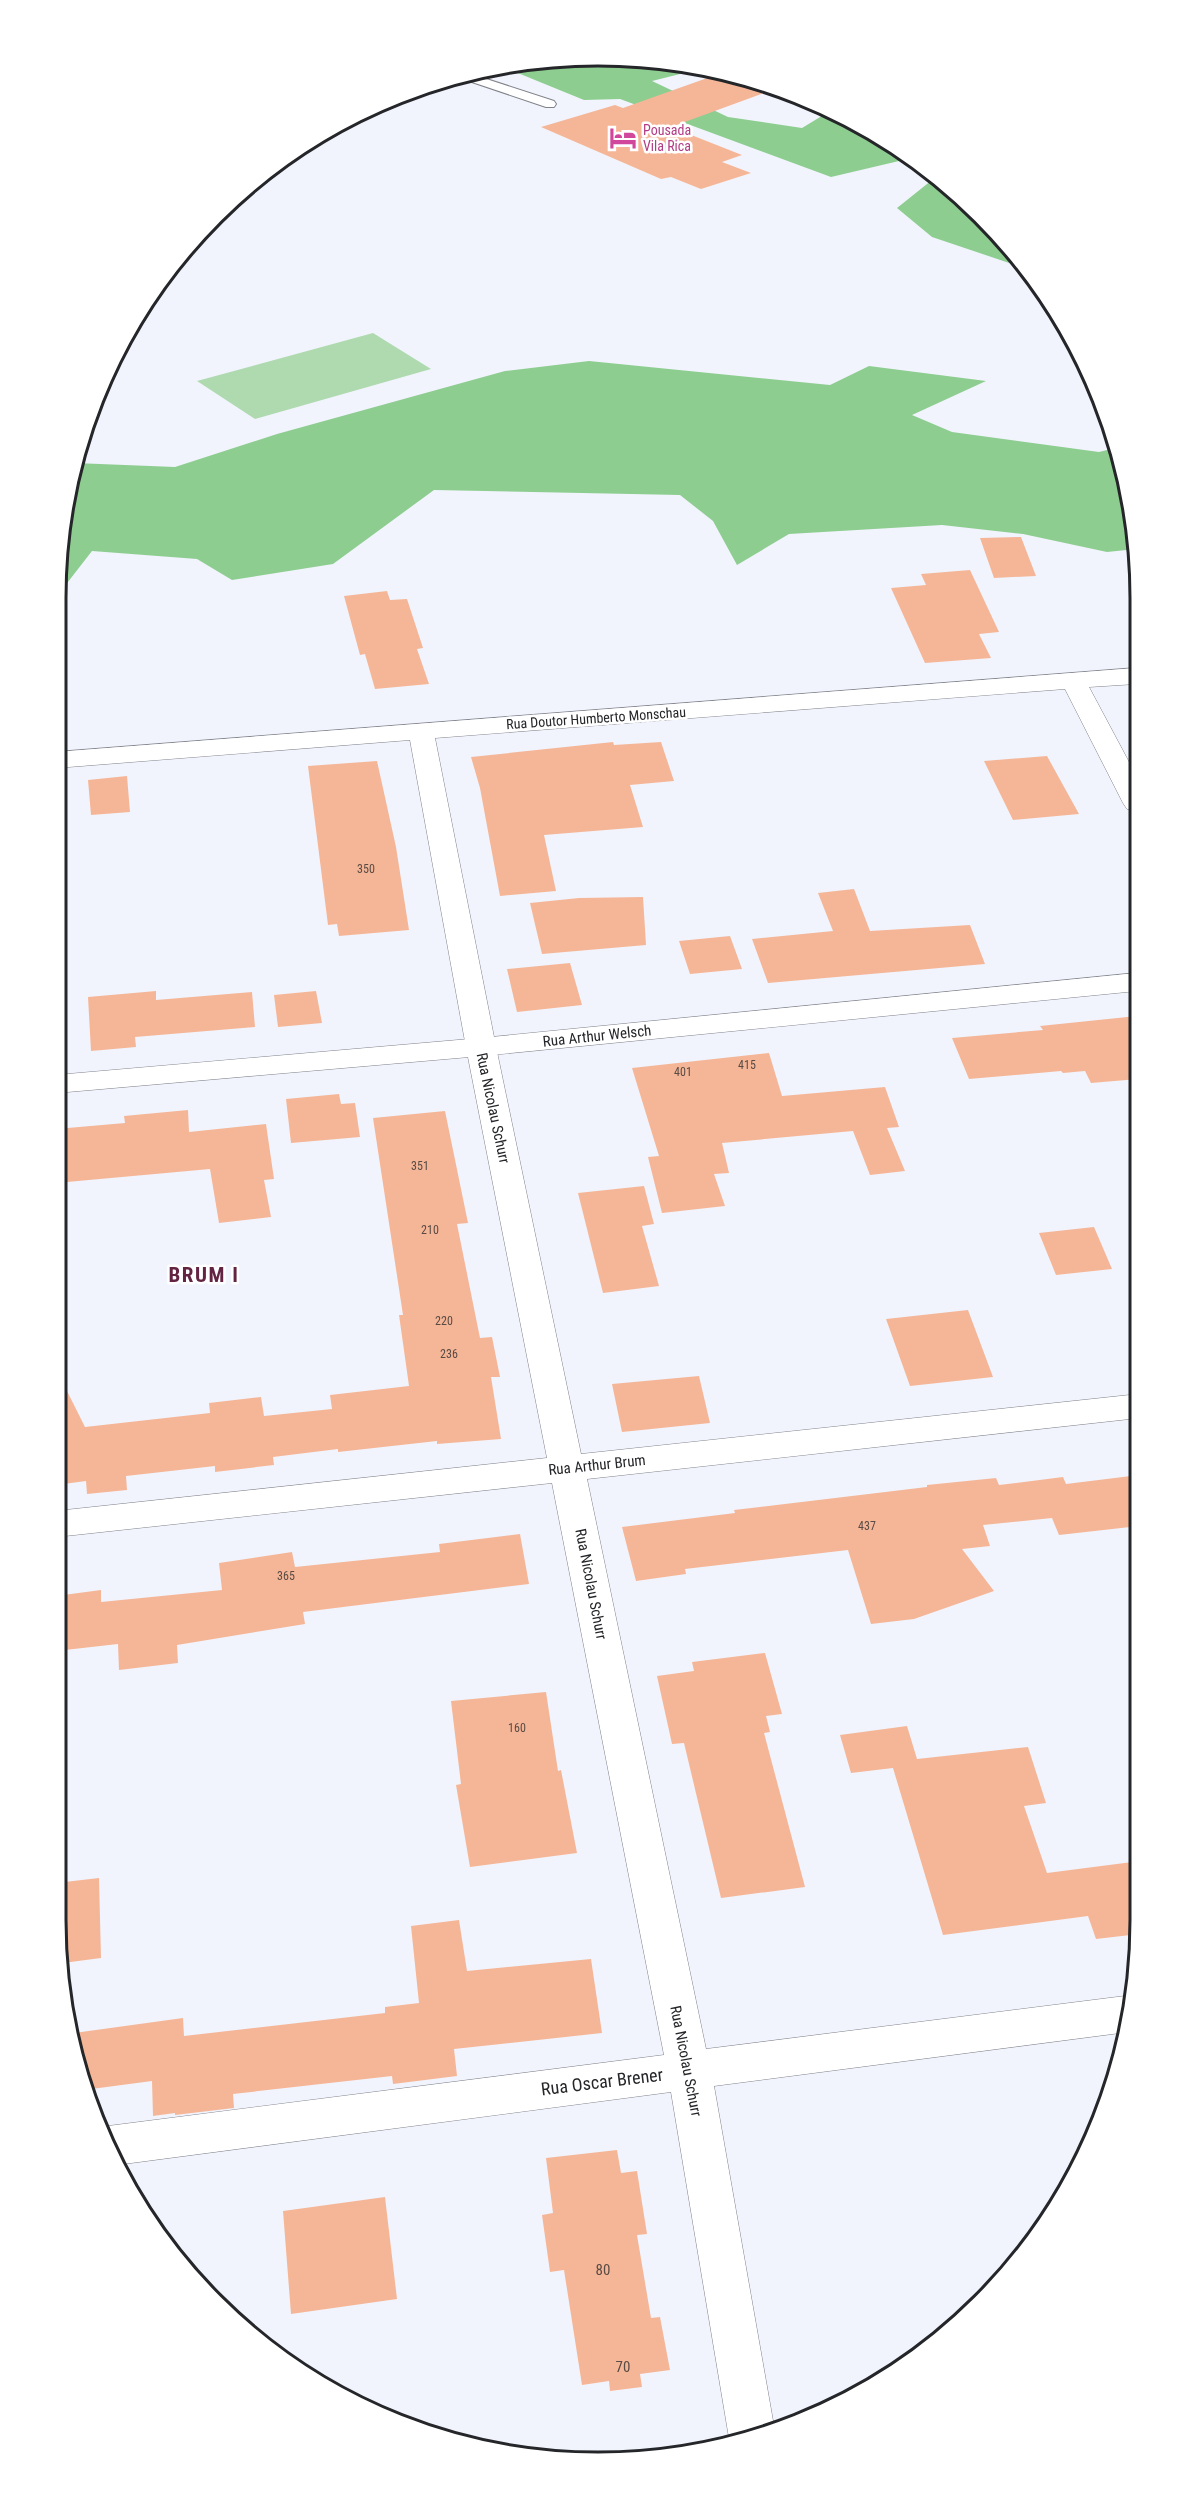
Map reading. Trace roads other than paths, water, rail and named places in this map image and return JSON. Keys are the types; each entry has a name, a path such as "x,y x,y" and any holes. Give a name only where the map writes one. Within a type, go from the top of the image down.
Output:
{"street":[{"name":"Rua Doutor Humberto Monschau","path":"66,759 1130,676"},
{"path":"1073,681 1130,790"},
{"name":"Rua Nicolau Schurr","path":"421,731 481,1047 689,2071 750,2430"},
{"name":"Rua Arthur Welsch","path":"66,1083 481,1047 1130,982"},
{"name":"Rua Arthur Brum","path":"66,1523 1130,1408"},
{"name":"Rua Oscar Brener","path":"116,2145 1121,2014"}],"lane":[{"path":"477,80 550,104"}],"place":[{"name":"Pousada Vila Rica","path":"623,138"}],"district":[{"name":"BRUM I","path":"204,1275"}]}
